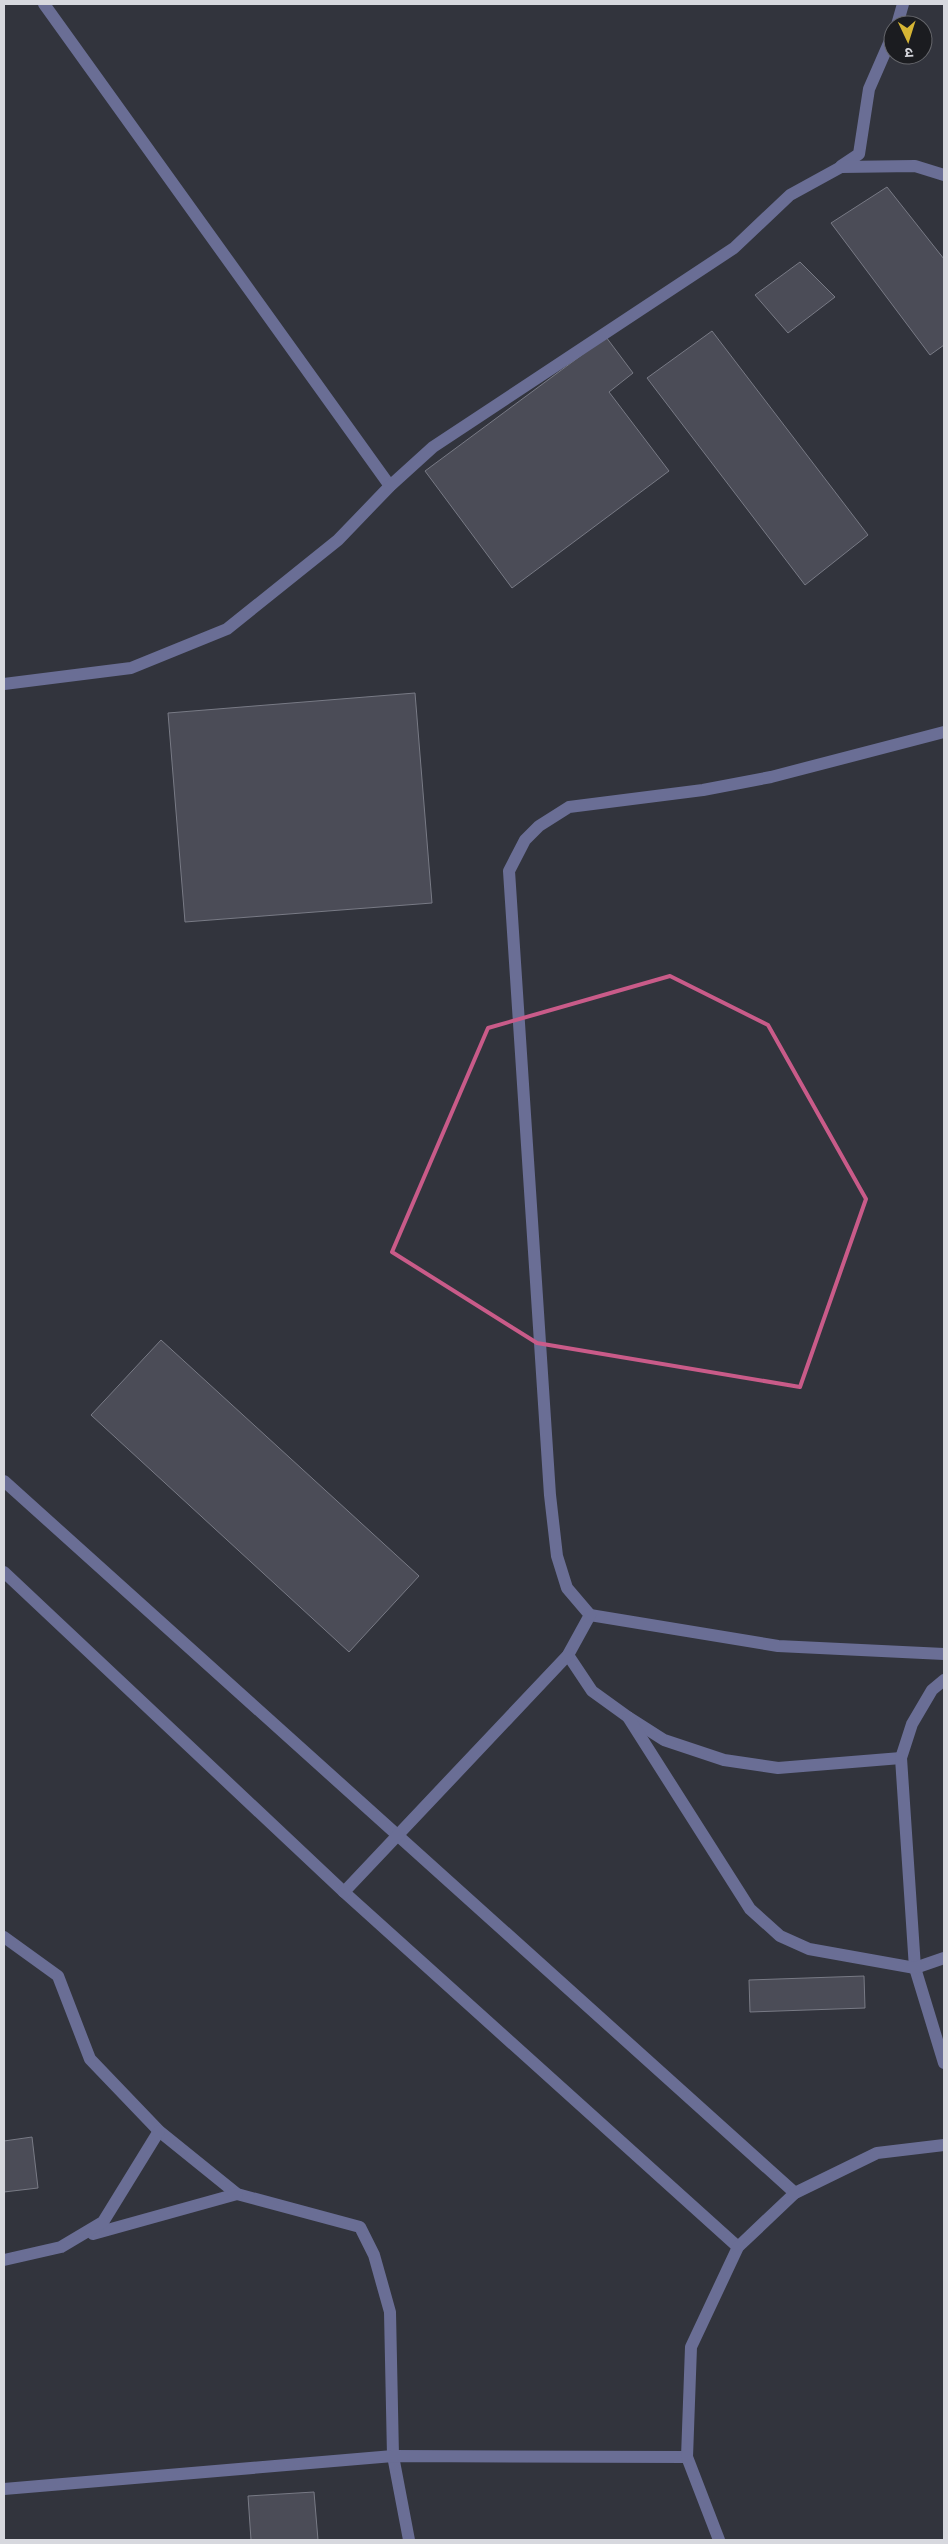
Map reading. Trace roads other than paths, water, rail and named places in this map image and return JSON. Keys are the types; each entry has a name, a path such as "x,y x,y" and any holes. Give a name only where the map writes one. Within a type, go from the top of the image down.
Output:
{"street":[{"path":"44,4 390,486"},
{"path":"4,684 131,668 227,629 338,540 390,486 433,447 734,248 790,196 859,154 869,89 883,57"},
{"path":"841,166 915,166 944,175"},
{"path":"944,732 761,779 703,790 569,807 539,826 525,840 509,871 550,1495 557,1556 566,1588 590,1615 778,1646 944,1654"},
{"path":"4,1481 795,2192"},
{"path":"4,1572 344,1892 738,2247"},
{"path":"344,1892 568,1655 590,1615"},
{"path":"568,1655 592,1691 628,1717 664,1740 724,1760 778,1768 900,1758"},
{"path":"944,1680 932,1690 912,1724 900,1758 915,1968 944,2063"},
{"path":"628,1717 750,1909 780,1936 809,1949 915,1968 944,1958"},
{"path":"4,1937 58,1976 90,2060 159,2131 237,2194 360,2227 374,2255 390,2312 393,2456 409,2540"},
{"path":"4,2260 61,2247 104,2222 159,2131"},
{"path":"719,2540 687,2457 690,2347 738,2247 795,2192 877,2153 944,2145"},
{"path":"75,2238 237,2194"},
{"path":"4,2488 393,2456 687,2457"}]}
